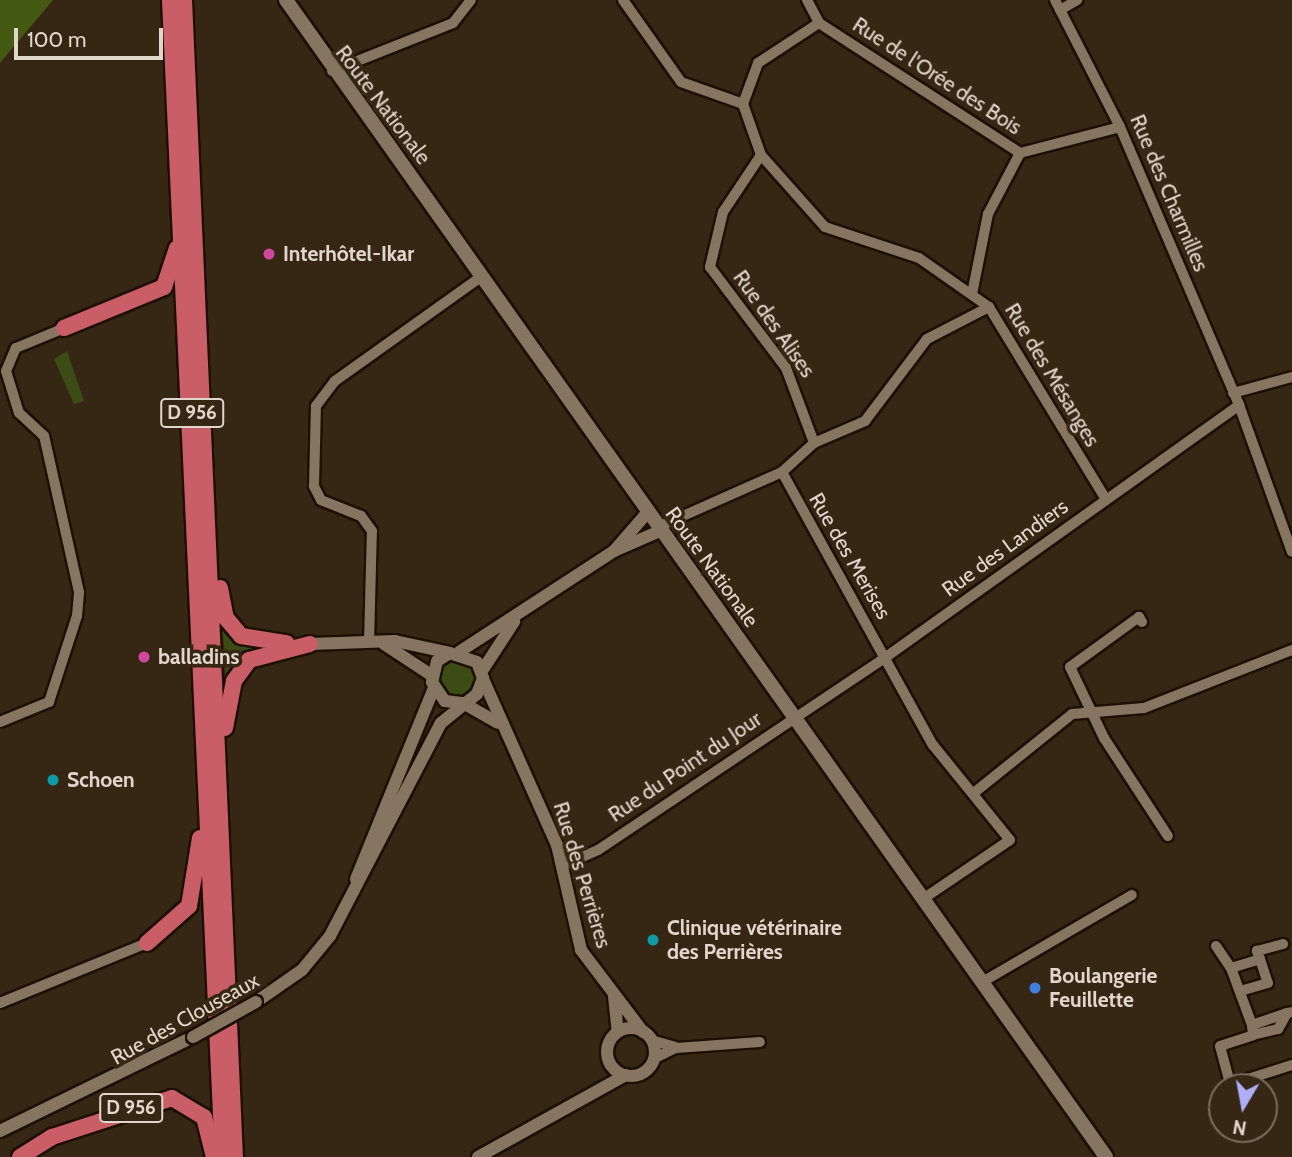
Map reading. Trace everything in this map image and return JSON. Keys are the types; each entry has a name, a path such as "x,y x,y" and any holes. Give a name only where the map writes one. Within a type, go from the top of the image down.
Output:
{"highway":[{"name":"D 956","path":"170,0 183,198 223,1157"},
{"name":"D 956","path":"184,0 235,1157"},
{"path":"64,328 164,287 177,258 176,217 183,198"},
{"name":"D 956","path":"210,544 234,629 250,640 310,644"},
{"name":"D 956","path":"222,856 225,719 234,681 260,654 310,644"},
{"name":"D 956","path":"147,943 180,918 193,897 206,745"},
{"name":"D 956","path":"20,1157 83,1125 172,1098 199,1109 214,1157"}],"main road":[{"name":"Route Nationale","path":"286,0 331,72 481,277 792,718 984,981 1106,1157"}],"street":[{"path":"331,72 453,23 471,0"},
{"path":"623,0 681,82 743,104 758,63 819,23"},
{"name":"Rue de l'Orée des Bois","path":"807,0 819,23 1020,153"},
{"path":"1058,5 1077,0"},
{"name":"Rue des Charmilles","path":"1058,5 1120,127 1239,405 1292,552"},
{"name":"Rue des Mésanges","path":"743,104 761,155 825,228 919,258 989,307 1105,498"},
{"path":"972,293 988,214 1020,153 1120,127"},
{"name":"Rue des Alises","path":"761,155 723,212 710,267 786,368 814,443"},
{"path":"373,641 372,531 361,516 321,500 314,486 316,406 335,381 481,277"},
{"path":"432,682 454,652 516,619 614,551 782,472 814,443 865,421 927,340 989,307"},
{"path":"0,722 49,702 77,616 79,592 44,436 19,413 6,371 16,348 64,328"},
{"path":"1233,393 1292,377"},
{"name":"Rue des Landiers","path":"792,718 886,657 1105,498 1239,405"},
{"name":"Rue des Merises","path":"782,472 807,527 886,657 933,745 975,792 1010,840 923,899"},
{"path":"614,551 647,513"},
{"path":"1142,622 1139,617 1070,667 1168,836"},
{"path":"373,641 432,682 445,701 463,703 477,694 483,675 516,619"},
{"path":"310,644 373,641 454,652 483,675"},
{"path":"975,792 1072,714 1144,708 1292,650"},
{"name":"Rue des Perrières","path":"483,675 503,728 545,814 562,866 581,950 647,1036"},
{"name":"Rue des Clouseaux","path":"0,1131 24,1122 193,1037 256,1002 302,970 341,918 388,802 432,682"},
{"name":"Rue des Perrières","path":"463,703 485,710 503,728"},
{"name":"Rue des Clouseaux","path":"388,802 441,723 463,703"},
{"name":"Rue du Point du Jour","path":"562,866 686,791 792,718"},
{"path":"984,981 1132,895"},
{"path":"0,1003 147,943"},
{"path":"1240,991 1268,983 1257,951 1283,944"},
{"path":"1216,946 1231,968 1253,1030"},
{"path":"1231,968 1260,959"},
{"path":"590,1093 610,1064 609,1043 618,1032 613,992"},
{"path":"1228,1073 1220,1046 1290,1013"},
{"path":"618,1032 647,1036 676,1048"},
{"path":"647,1036 653,1059"},
{"path":"478,1157 590,1093 646,1070 653,1059 676,1048 760,1042"},
{"path":"610,1064 626,1076"},
{"path":"1273,1073 1292,1065"},
{"name":"Rue des Clouseaux","path":"0,1141 24,1122"}],"green space":[{"path":"0,0 53,0 0,63"},
{"path":"67,351 84,401 74,404 54,359"},
{"path":"222,620 255,649 226,694 225,662"},
{"path":"457,659 470,665 476,678 470,691 457,697 444,691 438,678 444,665"}],"place":[{"name":"Interhôtel-Ikar","path":"269,254"},
{"name":"balladins","path":"144,657"},
{"name":"Schoen","path":"53,780"},
{"name":"Clinique vétérinaire des Perrières","path":"653,940"},
{"name":"Boulangerie Feuillette","path":"1035,988"}]}
